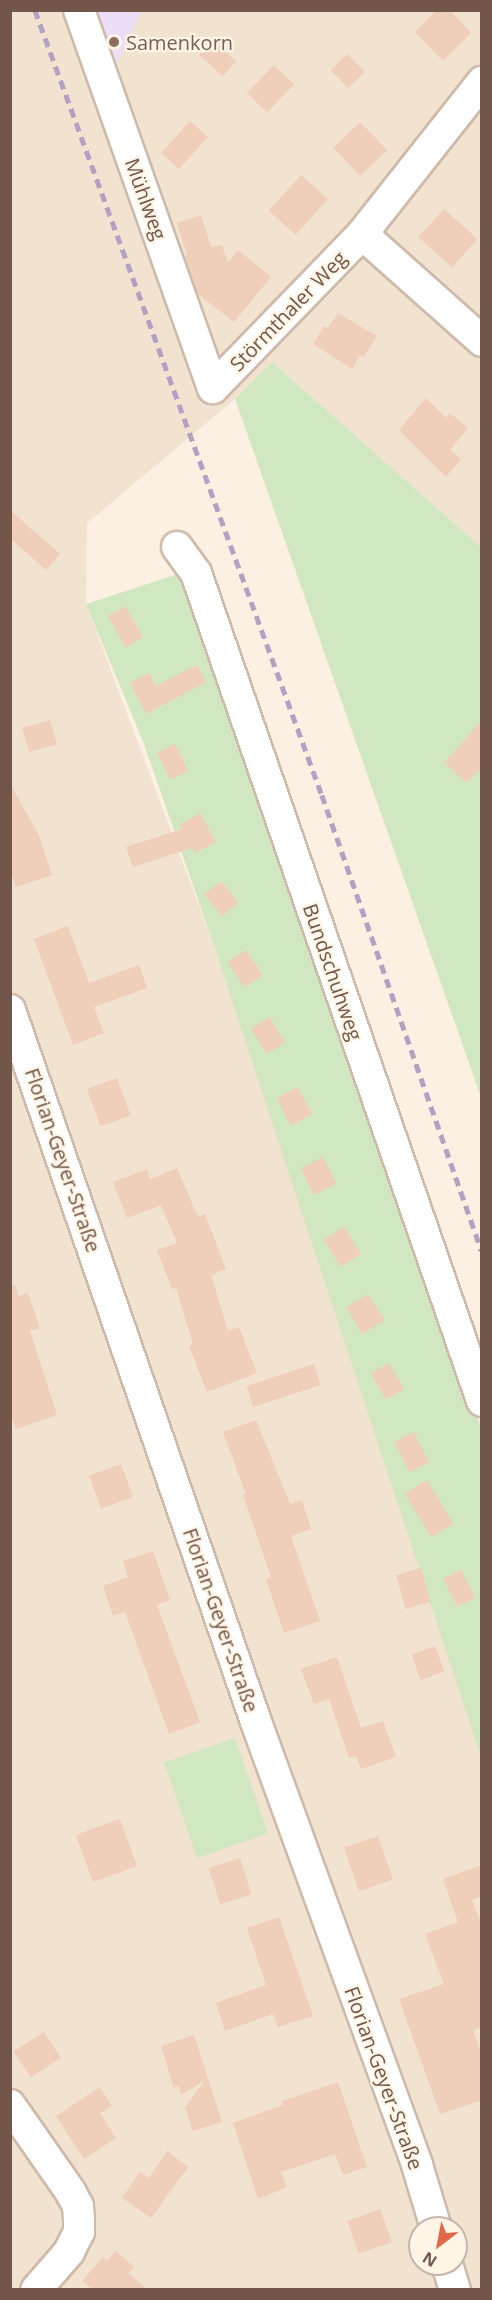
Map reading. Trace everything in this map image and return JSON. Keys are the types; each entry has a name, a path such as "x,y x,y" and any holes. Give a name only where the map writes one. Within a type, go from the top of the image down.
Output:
{"street":[{"name":"Mühlweg","path":"79,10 213,388"},
{"name":"Störmthaler Weg","path":"213,388 362,234 482,82"},
{"name":"Störmthaler Weg","path":"362,234 482,341"},
{"name":"Bundschuhweg","path":"177,547 196,573 482,1401"},
{"name":"Florian-Geyer-Straße","path":"10,1010 260,1733 417,2165 432,2216"},
{"path":"10,2105 78,2206 79,2232 69,2252 36,2289"}],"shaded area":[{"path":"11,11 481,11 481,547 272,362 235,399 87,523 86,604 213,943 481,1730 481,2289 11,2290"},
{"name":"Samenkorn","path":"92,11 142,11 112,73"}],"green space":[{"path":"272,362 481,547 481,1097 235,399"},
{"path":"178,574 220,674 481,1428 481,1757 213,943 144,744 86,604"},
{"path":"235,1738 268,1833 197,1858 164,1762"}],"building":[{"path":"437,10 450,10 471,33 443,61 415,32"},
{"path":"212,40 236,61 223,76 199,55"},
{"path":"347,54 365,72 348,88 331,70"},
{"path":"274,65 294,84 267,113 247,93"},
{"path":"190,121 208,137 179,169 161,153"},
{"path":"360,122 387,150 360,176 333,148"},
{"path":"301,175 328,199 296,235 269,211"},
{"path":"444,209 477,239 452,267 419,237"},
{"path":"201,215 211,247 222,245 228,262 238,250 271,277 234,322 198,294 185,256 187,255 177,223"},
{"path":"338,313 377,336 364,357 360,355 352,369 313,344 324,326 328,328"},
{"path":"426,398 446,418 450,413 468,428 450,450 461,459 446,477 399,430"},
{"path":"10,510 60,554 46,570 10,538"},
{"path":"125,606 143,637 126,647 108,616"},
{"path":"197,665 206,682 146,714 130,683 149,673 156,686"},
{"path":"50,720 57,744 29,752 22,728"},
{"path":"482,720 482,767 467,783 444,763"},
{"path":"175,744 188,771 170,780 157,753"},
{"path":"10,784 38,833 52,875 16,887 10,869"},
{"path":"200,813 216,842 195,853 192,848 133,867 126,847 182,829 179,825"},
{"path":"221,881 238,903 222,916 204,894"},
{"path":"68,926 89,983 139,965 147,988 94,1007 104,1033 73,1045 34,939"},
{"path":"246,950 262,975 244,987 228,962"},
{"path":"269,1017 285,1042 267,1054 251,1029"},
{"path":"117,1078 131,1116 101,1127 87,1089"},
{"path":"298,1087 312,1115 291,1126 277,1098"},
{"path":"323,1157 336,1184 314,1195 301,1168"},
{"path":"177,1168 198,1217 205,1214 226,1269 211,1275 228,1331 239,1327 257,1373 207,1392 189,1346 193,1344 176,1288 172,1289 157,1250 177,1243 161,1205 127,1218 113,1182 147,1169 150,1179"},
{"path":"344,1227 361,1254 341,1267 324,1240"},
{"path":"15,1285 19,1296 28,1293 40,1328 30,1331 57,1415 16,1429 10,1412 10,1286"},
{"path":"368,1294 384,1320 362,1334 346,1308"},
{"path":"389,1363 404,1389 386,1399 371,1374"},
{"path":"314,1364 321,1385 253,1407 246,1386"},
{"path":"256,1420 290,1504 302,1500 311,1529 291,1536 320,1621 284,1633 266,1579 271,1577 243,1495 246,1494 223,1432"},
{"path":"414,1432 429,1463 409,1472 394,1442"},
{"path":"121,1464 133,1497 101,1509 89,1476"},
{"path":"427,1480 453,1524 431,1537 405,1493"},
{"path":"153,1551 170,1600 157,1605 200,1722 169,1734 125,1612 113,1616 103,1586 128,1577 123,1561"},
{"path":"421,1568 431,1602 406,1609 396,1575"},
{"path":"461,1570 475,1598 457,1607 443,1579"},
{"path":"435,1646 444,1671 421,1680 412,1655"},
{"path":"337,1657 361,1728 383,1721 396,1757 361,1769 356,1756 349,1758 329,1699 314,1704 301,1669"},
{"path":"120,1819 137,1866 93,1882 76,1835"},
{"path":"378,1836 393,1879 359,1891 344,1848"},
{"path":"240,1858 252,1894 220,1904 209,1868"},
{"path":"482,1865 482,1896 472,1900 482,1925 482,2027 473,2030 482,2056 482,2100 440,2114 399,1999 444,1984 425,1934 458,1922 443,1879"},
{"path":"279,1917 313,2016 278,2027 273,2014 225,2031 216,2003 266,1985 247,1928"},
{"path":"44,2032 61,2058 31,2078 14,2052"},
{"path":"194,2035 222,2122 193,2131 185,2108 205,2080 181,2095 178,2085 174,2088 161,2046"},
{"path":"338,2082 367,2167 343,2175 335,2154 281,2172 287,2187 258,2199 233,2123 283,2105 282,2101"},
{"path":"100,2087 112,2106 100,2113 116,2138 84,2159 56,2116"},
{"path":"167,2151 188,2167 151,2218 122,2198 140,2172 149,2178"},
{"path":"380,2209 392,2242 359,2254 347,2221"},
{"path":"116,2251 134,2267 128,2273 147,2289 93,2289 82,2281 103,2257 107,2261"}],"railway":[{"path":"35,10 322,795 482,1251"}],"place":[{"name":"Samenkorn","path":"114,42"}]}
